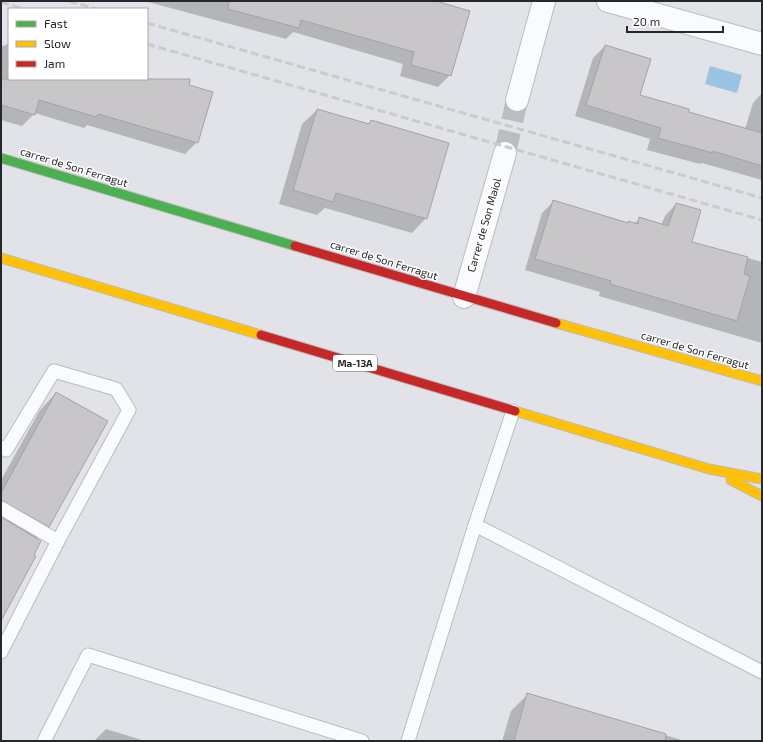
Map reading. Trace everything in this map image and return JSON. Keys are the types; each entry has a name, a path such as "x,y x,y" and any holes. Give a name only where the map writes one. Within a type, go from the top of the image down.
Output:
{"main road":[{"name":"carrer de Son Ferragut","path":"1,158 464,297 762,381"},
{"name":"Ma-13A","path":"1,258 176,308 709,469 762,479"},
{"name":"Ma-13A","path":"709,469 762,496"}],"street":[{"path":"517,100 544,1"},
{"path":"608,1 762,44"},
{"name":"Carrer de Son Maiol","path":"464,297 504,153"}],"lane":[{"path":"1,447 6,450 54,371 116,389 129,410 58,541 1,652"},
{"path":"408,741 475,525 513,411"},
{"path":"1,508 58,541"},
{"path":"475,525 762,672"},
{"path":"44,741 88,655 362,741"}],"water":[{"path":"710,66 742,75 737,93 705,84"}],"building":[{"path":"229,1 436,1 470,11 451,76 411,65 414,52 301,20 299,28 228,9"},
{"path":"605,45 651,59 640,95 689,109 689,112 762,133 762,166 713,151 713,153 658,138 661,128 586,105"},
{"path":"1,79 190,79 189,85 213,92 198,143 98,114 96,117 39,100 35,115 1,105"},
{"path":"317,109 369,124 371,120 449,143 427,219 336,193 333,202 293,190"},
{"path":"553,200 628,223 628,221 638,224 639,217 668,226 676,203 701,210 692,242 748,257 744,274 750,276 737,321 610,284 611,281 535,259"},
{"path":"56,392 108,421 49,527 1,500 1,493"},
{"path":"1,517 41,541 34,555 36,556 1,621"},
{"path":"527,693 666,734 665,741 514,741"}],"tunnel":[{"path":"505,153 517,100"}],"railway":[{"path":"69,1 94,8"},
{"path":"1,2 21,8"},
{"path":"148,23 762,198"},
{"path":"148,44 762,220"}],"traffic: fast":[{"path":"1,158 295,246"}],"traffic: slow":[{"path":"1,258 261,335"},
{"path":"556,323 762,381"},
{"path":"515,411 709,469 762,479"},
{"path":"731,480 762,496"}],"traffic: jam":[{"path":"295,246 556,323"},
{"path":"261,335 515,411"}]}
